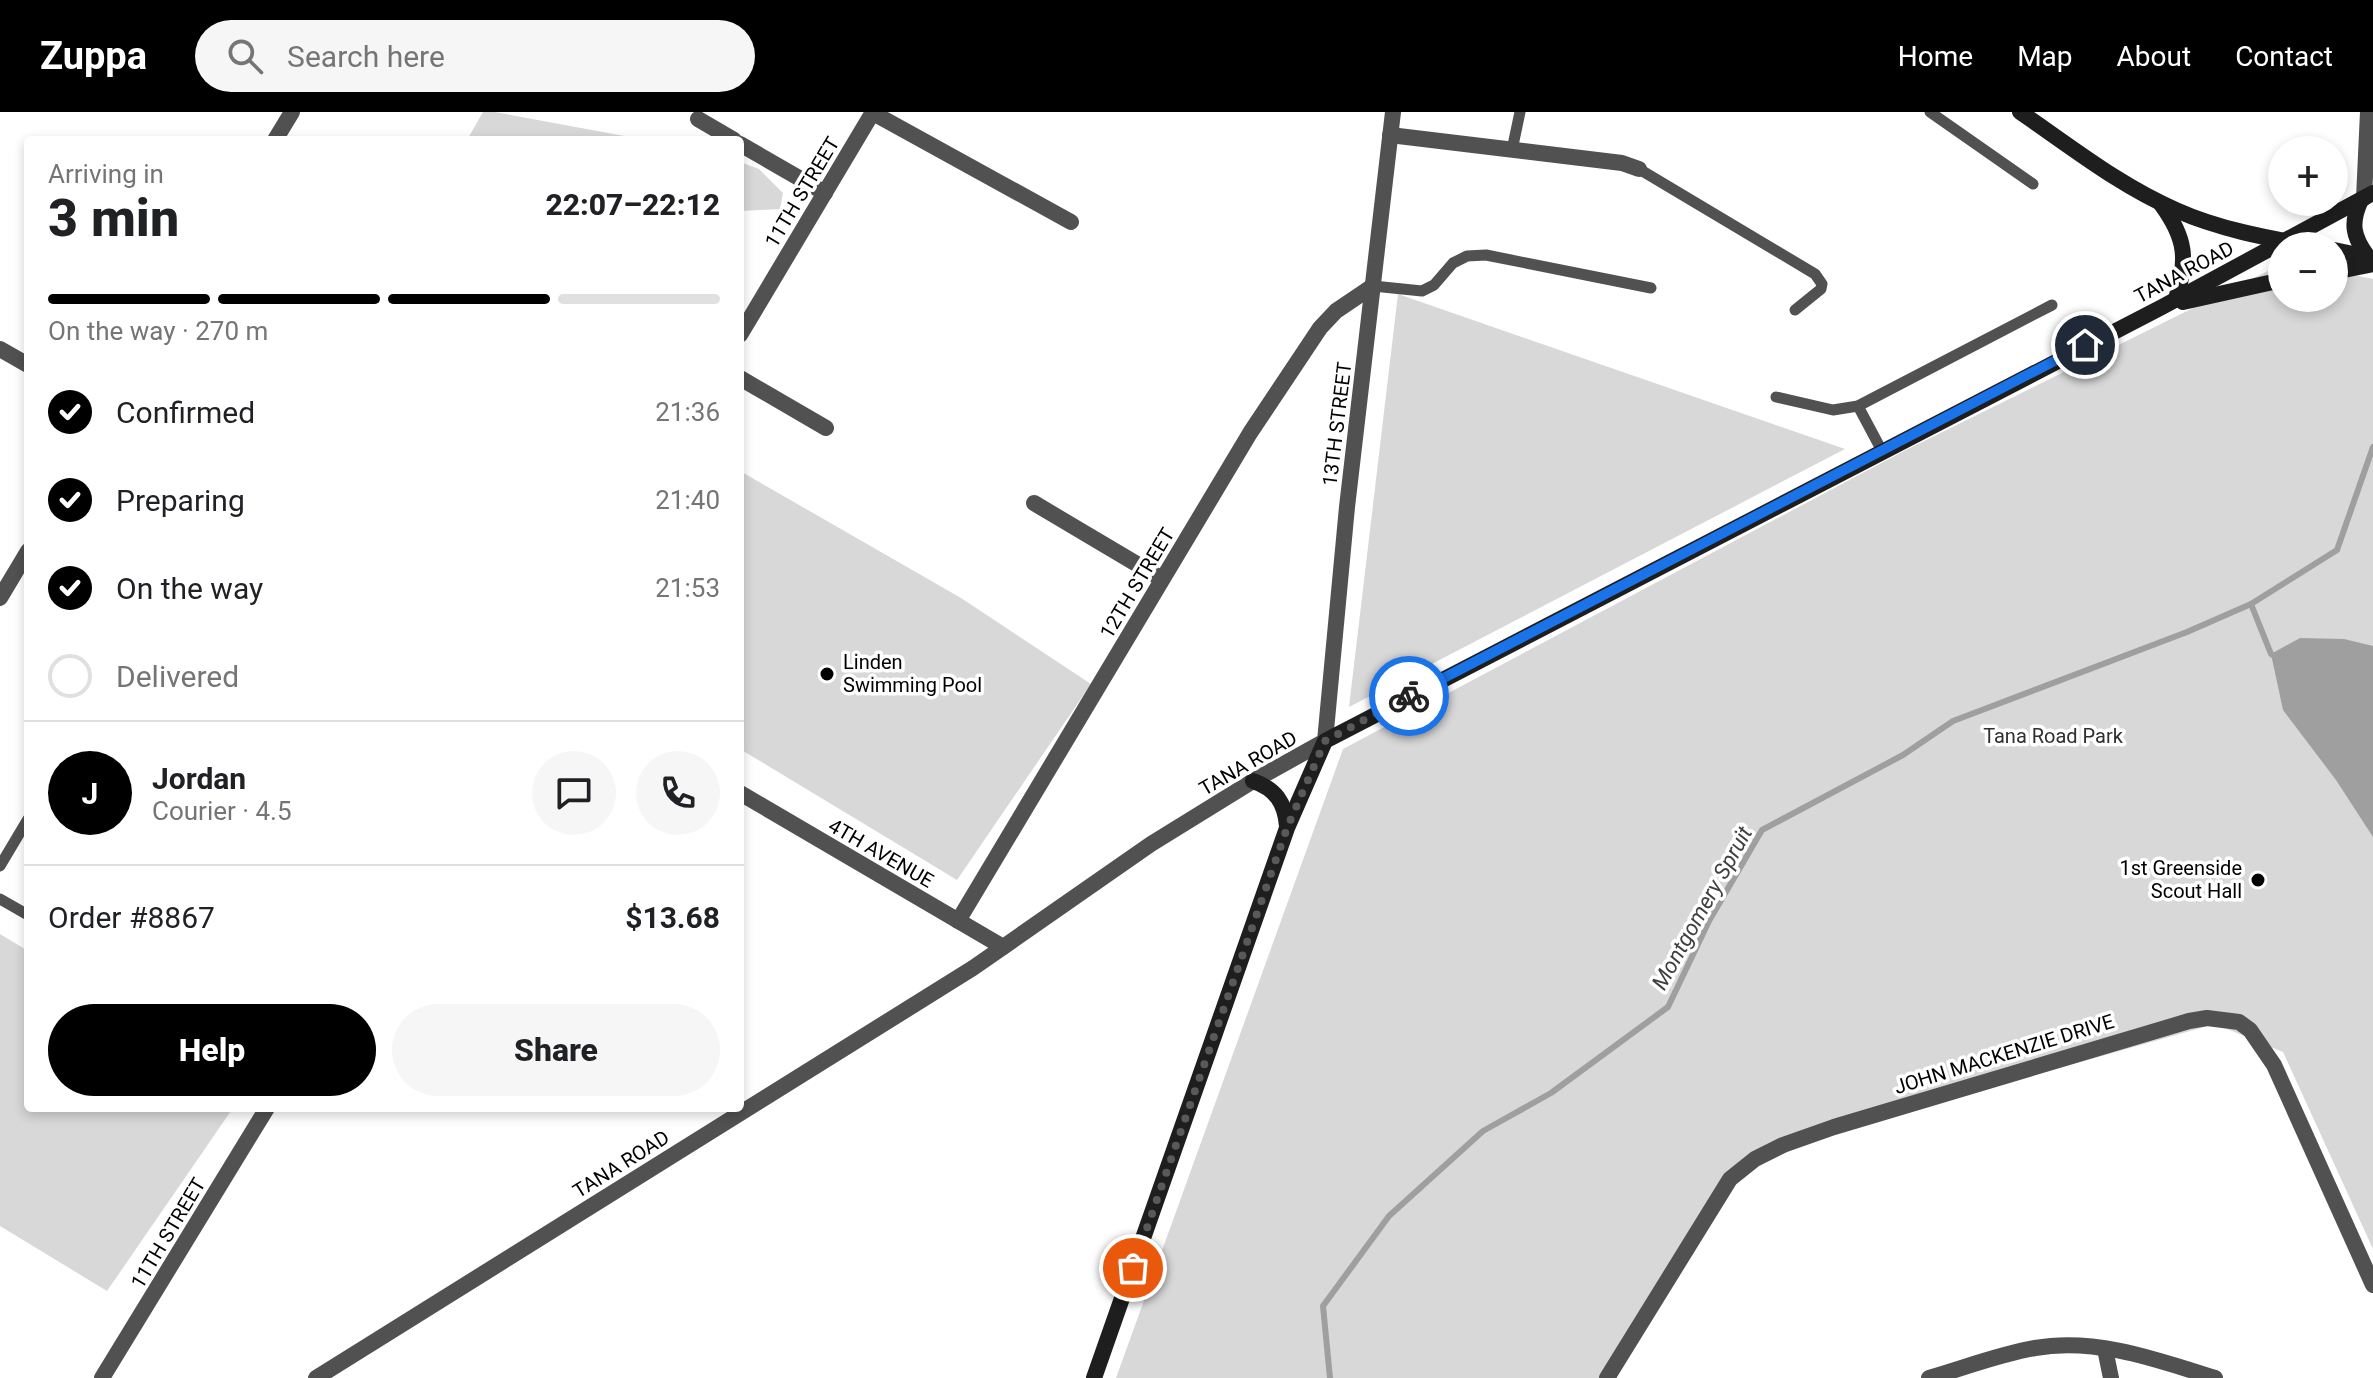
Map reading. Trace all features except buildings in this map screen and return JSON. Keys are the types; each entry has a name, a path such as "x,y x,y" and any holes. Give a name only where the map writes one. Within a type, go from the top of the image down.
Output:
{"main road":[{"path":"2020,112 2161,204 2213,224 2268,237"},
{"path":"2366,197 2354,218 2353,232 2371,260"},
{"name":"TANA ROAD","path":"2301,232 2366,197"},
{"path":"2161,204 2178,230 2183,246 2183,273 2169,303"},
{"name":"TANA ROAD","path":"1325,741 2268,250"},
{"path":"2348,254 2371,260"},
{"path":"2348,267 2371,260"},
{"path":"2169,303 2268,283"},
{"path":"1094,1378 1287,828 1325,741"},
{"path":"1253,781 1272,790 1278,797 1286,814 1287,828"}],"street":[{"path":"277,136 292,112"},
{"name":"13TH STREET","path":"1325,741 1347,507 1393,112"},
{"path":"2366,197 2368,112"},
{"path":"873,113 1071,222"},
{"name":"11TH STREET","path":"744,328 873,113"},
{"path":"698,119 727,136"},
{"path":"1390,135 1622,163 1639,169"},
{"path":"744,146 825,193"},
{"name":"12TH STREET","path":"958,921 1250,433 1313,337 1336,311 1373,286"},
{"path":"0,349 24,363"},
{"path":"744,380 826,428"},
{"path":"1034,503 1162,579"},
{"path":"0,598 24,558"},
{"name":"TANA ROAD","path":"744,1111 973,968 1151,844 1325,741"},
{"name":"4TH AVENUE","path":"744,795 1003,947"},
{"name":"JOHN MACKENZIE DRIVE","path":"1607,1378 1726,1185 1755,1159 1783,1145 1834,1127 2138,1035 2207,1018 2239,1022 2250,1030 2274,1065 2373,1285"},
{"name":"11TH STREET","path":"102,1378 265,1112"},
{"name":"TANA ROAD","path":"316,1378 742,1112"},
{"path":"1929,1378 2034,1348 2062,1345 2105,1349 2215,1378"},
{"path":"2105,1349 2111,1378"}],"lane":[{"path":"1512,150 1520,112"},
{"path":"1930,112 2033,184"},
{"path":"1639,169 1815,274 1822,284 1821,289 1795,310"},
{"path":"1373,286 1422,291 1434,285 1453,263 1467,256 1486,255 1651,288"},
{"path":"1776,397 1833,410 1858,406 2052,305"},
{"path":"1858,406 1882,451"},
{"path":"0,866 24,826"},
{"path":"0,899 24,913"}],"green space":[{"path":"483,112 495,112 624,136 469,136"},
{"path":"744,163 759,169 783,193 780,209 744,211"},
{"name":"Tana Road Park","path":"2268,271 2268,312 2348,312 2348,274 2373,279 2373,1249 2283,1052 2215,1024 1791,1144 1731,1183 1616,1378 1116,1378 1343,749 1904,451"},
{"path":"1398,294 1845,449 1349,707"},
{"path":"744,473 961,598 1091,684 957,880 744,751"},
{"path":"0,934 24,949 24,1112 230,1112 107,1291 0,1226"}],"shaded area":[{"path":"2300,638 2344,639 2373,646 2373,837 2336,780 2283,710 2271,654"}],"waterway":[{"path":"2276,657 2271,654 2251,604 2337,550 2373,447"},
{"name":"Montgomery Spruit","path":"1330,1378 1323,1306 1389,1216 1483,1131 1551,1093 1668,1007 1709,921 1762,830 1903,755 1953,721 2187,632 2251,604"}],"way so far":[{"path":"1133,1268 1287,828 1325,741 1409,696"}],"place":[{"name":"Linden Swimming Pool","path":"827,674"},
{"name":"1st Greenside Scout Hall","path":"2258,880"}],"route":[{"path":"1409,696 2085,345"}]}
